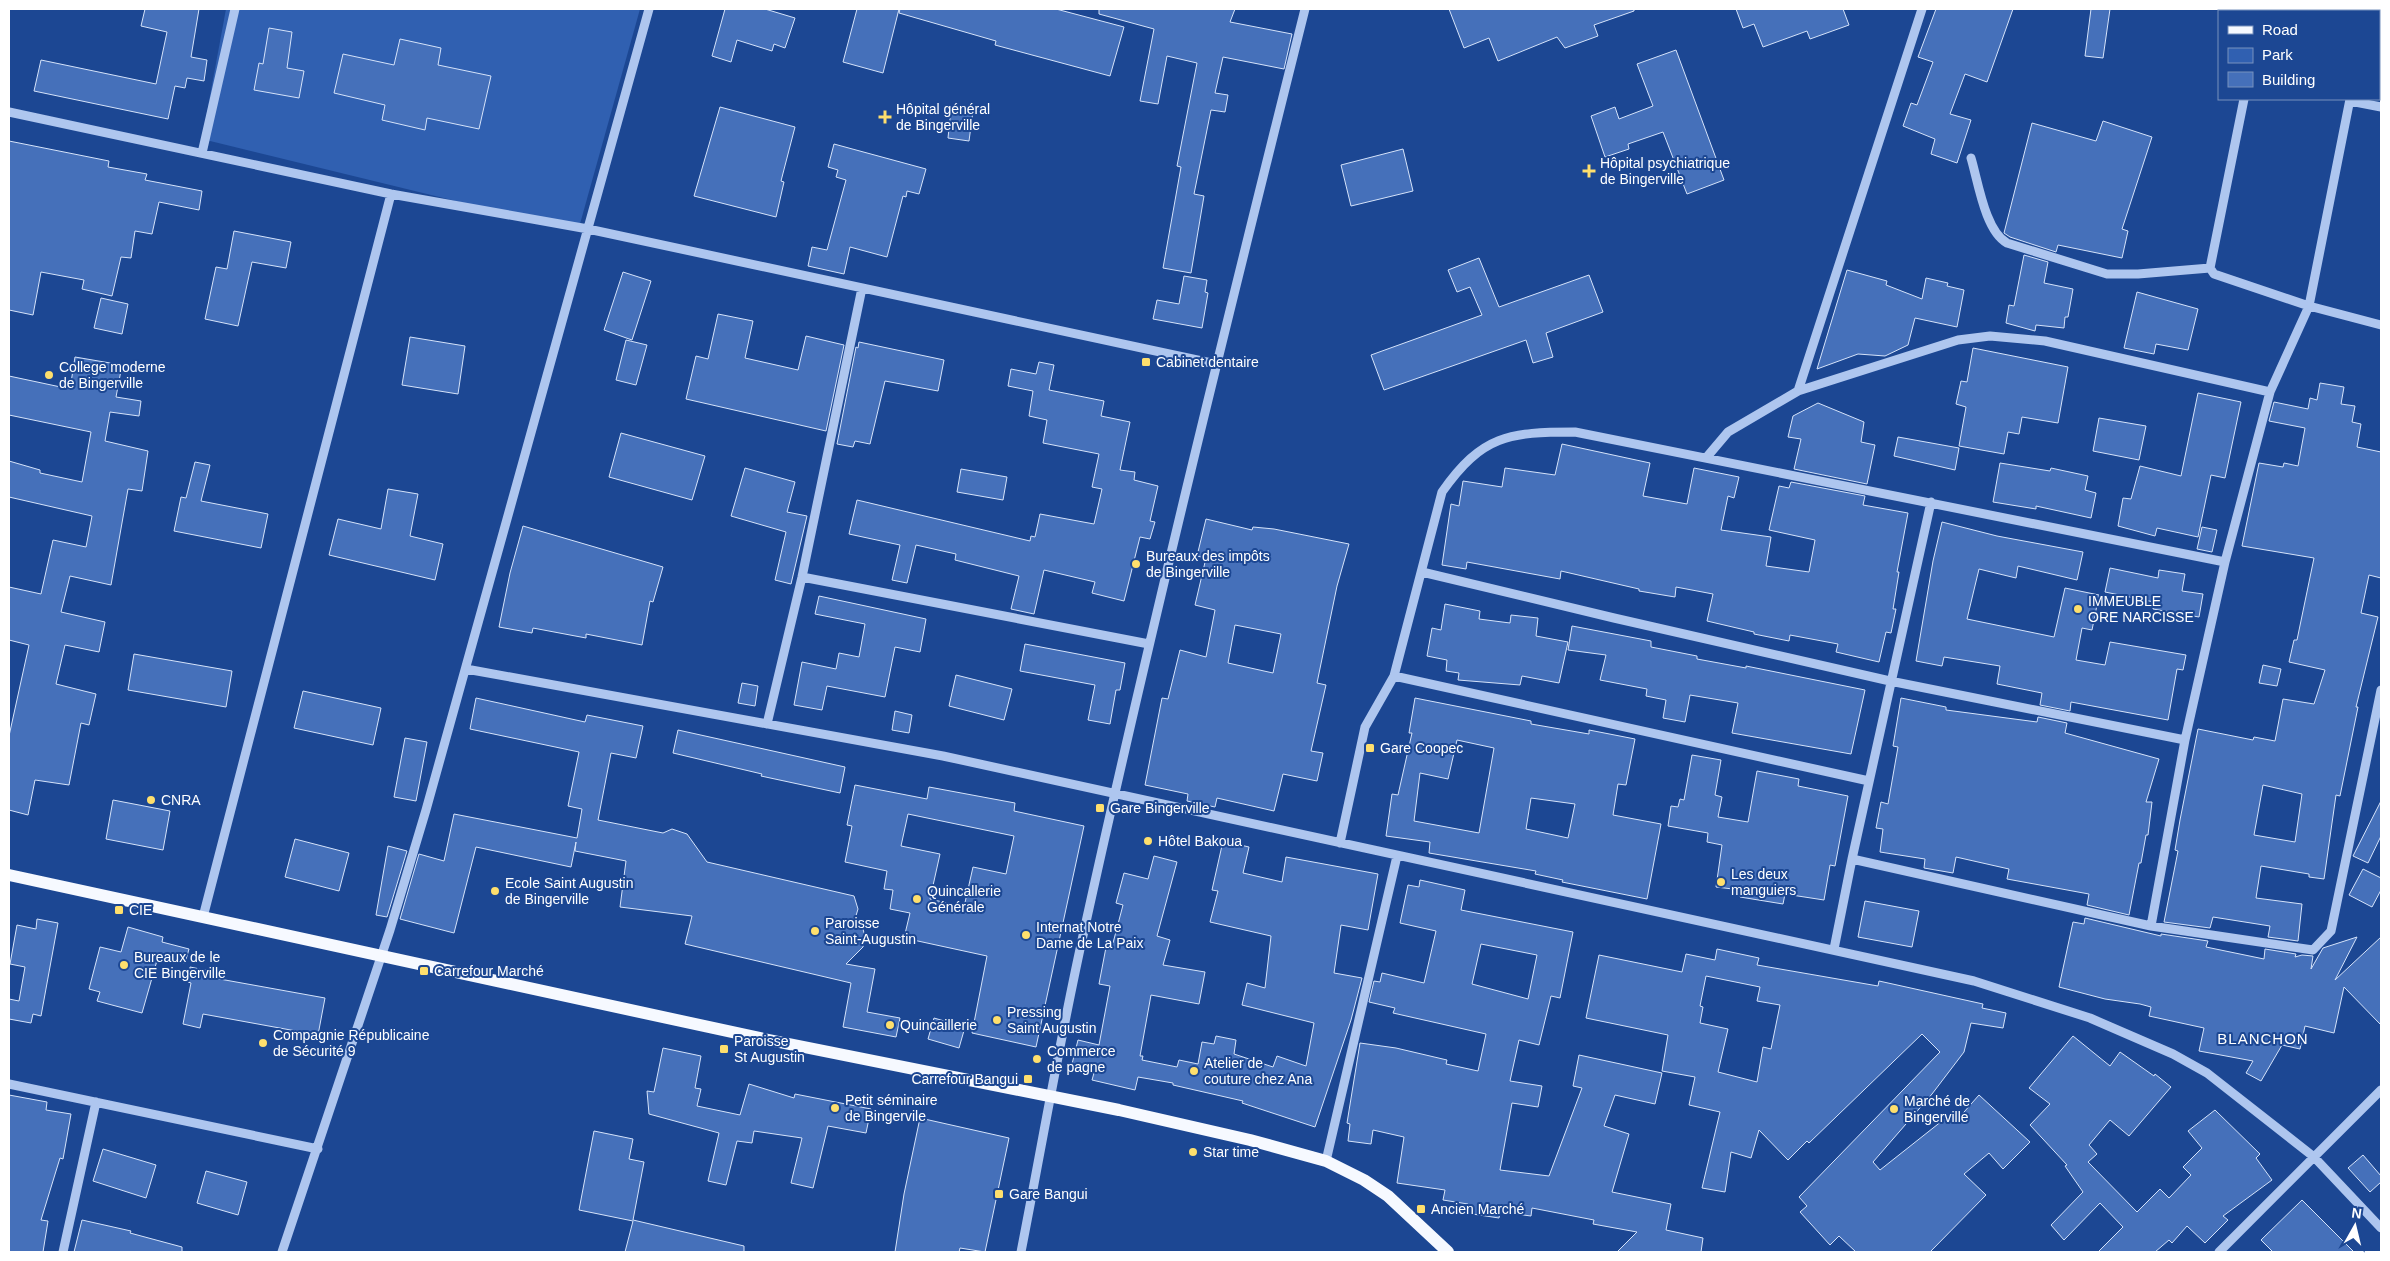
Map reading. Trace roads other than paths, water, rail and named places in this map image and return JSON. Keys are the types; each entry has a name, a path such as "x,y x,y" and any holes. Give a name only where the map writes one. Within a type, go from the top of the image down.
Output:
{"main road":[{"path":"9,875 764,1039 1050,1096 1250,1140 1326,1162 1364,1180 1388,1196 1448,1252"}],"street":[{"path":"202,153 235,9"},
{"path":"282,1252 318,1149 381,955 466,669 649,9"},
{"path":"1020,1252 1050,1096 1114,794 1216,364 1305,9"},
{"path":"1798,391 1922,9"},
{"path":"2244,100 2210,268 2214,274 2309,306 2381,326"},
{"path":"2151,926 2185,740 2225,562 2270,392 2309,306 2350,100 2381,107"},
{"path":"9,112 391,194 588,229 1216,364"},
{"path":"1972,158 1992,226 1998,238 2107,274 2138,274 2210,268"},
{"path":"203,917 391,194"},
{"path":"767,724 802,577 862,288"},
{"path":"1706,458 1728,432 1798,391 1958,340 1990,336 2045,342 2270,392"},
{"path":"1340,843 1365,727 1394,676 1442,492 1472,455 1497,440 1528,432 1575,432 2225,562"},
{"path":"1834,950 1890,681 1931,502"},
{"path":"1422,572 1890,681 2185,740"},
{"path":"802,577 1149,644"},
{"path":"466,669 943,756 1974,981 2039,1001 2131,1035 2173,1054 2207,1073 2314,1157 2381,1228"},
{"path":"1394,676 1869,781"},
{"path":"1852,859 2151,926 2313,950 2331,931 2381,690"},
{"path":"1326,1162 1397,856"},
{"path":"9,1084 318,1149"},
{"path":"2219,1252 2381,1090"},
{"path":"63,1252 96,1102"}],"place":[{"name":"Hôpital général de Bingerville","path":"885,117"},
{"name":"Hôpital psychiatrique de Bingerville","path":"1589,171"},
{"name":"Cabinet dentaire","path":"1146,362"},
{"name":"College moderne de Bingerville","path":"49,375"},
{"name":"Bureaux des impôts de Bingerville","path":"1136,564"},
{"name":"IMMEUBLE ORE NARCISSE","path":"2078,609"},
{"name":"Gare Coopec","path":"1370,748"},
{"name":"CNRA","path":"151,800"},
{"name":"Gare Bingerville","path":"1100,808"},
{"name":"Hôtel Bakoua","path":"1148,841"},
{"name":"Les deux manguiers","path":"1721,882"},
{"name":"Ecole Saint Augustin de Bingerville","path":"495,891"},
{"name":"Quincallerie Générale","path":"917,899"},
{"name":"CIE","path":"119,910"},
{"name":"Paroisse Saint-Augustin","path":"815,931"},
{"name":"Internat Notre Dame de La Paix","path":"1026,935"},
{"name":"Bureaux de le CIE Bingerville","path":"124,965"},
{"name":"Carrefour Marché","path":"424,971"},
{"name":"Pressing Saint Augustin","path":"997,1020"},
{"name":"Quincaillerie","path":"890,1025"},
{"name":"Compagnie Républicaine de Sécurité 9","path":"263,1043"},
{"name":"Paroisse St Augustin","path":"724,1049"},
{"name":"Commerce de pagne","path":"1037,1059"},
{"name":"Atelier de couture chez Ana","path":"1194,1071"},
{"name":"Carrefour Bangui","path":"1028,1079"},
{"name":"Petit séminaire de Bingervile","path":"835,1108"},
{"name":"Marché de Bingerville","path":"1894,1109"},
{"name":"Star time","path":"1193,1152"},
{"name":"Gare Bangui","path":"999,1194"},
{"name":"Ancien Marché","path":"1421,1209"}],"district":[{"name":"BLANCHON","path":"2263,1039"}]}
